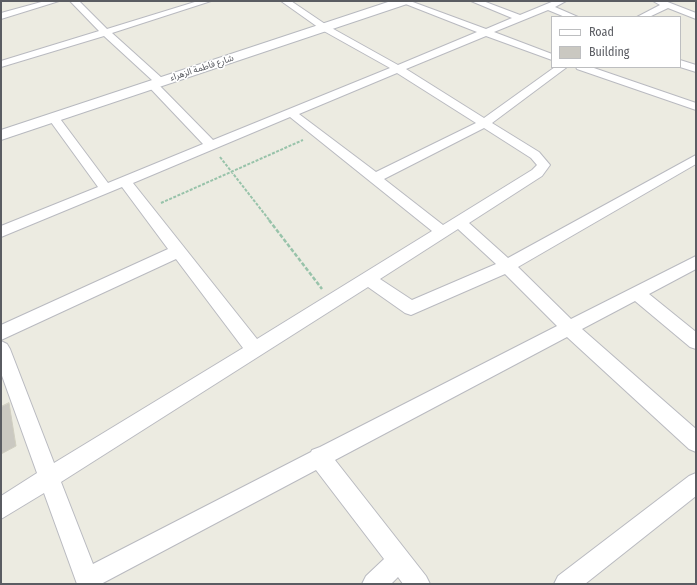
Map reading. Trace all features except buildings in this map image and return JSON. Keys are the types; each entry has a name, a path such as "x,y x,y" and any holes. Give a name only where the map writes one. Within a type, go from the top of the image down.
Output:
{"main road":[{"name":"شارع فاطمة الزهراء","path":"320,25 377,1"},
{"name":"شارع فاطمة الزهراء","path":"1,125 154,80 320,25 402,1"},
{"name":"شارع فاطمة الزهراء","path":"1,136 54,118 154,80"}],"street":[{"path":"16,3 32,1"},
{"path":"74,1 154,80 211,145"},
{"path":"1,64 207,1"},
{"path":"1,508 444,232 537,173 544,165 535,155 397,68 320,25 285,1"},
{"path":"402,1 484,33 551,57"},
{"path":"475,1 520,18"},
{"path":"657,1 696,16"},
{"path":"1,16 47,2"},
{"path":"1,232 484,33 552,3 572,16"},
{"path":"644,16 667,5"},
{"path":"681,63 696,69"},
{"path":"375,178 484,123 561,68"},
{"path":"584,68 696,107"},
{"path":"290,112 444,232"},
{"path":"54,118 106,188"},
{"path":"368,279 411,308 507,266 696,159"},
{"path":"124,181 255,350"},
{"path":"459,222 507,266 569,328 696,442"},
{"path":"1,333 178,251"},
{"path":"1,350 5,374 49,479 88,582 319,457 696,262"},
{"path":"637,293 696,342"},
{"path":"319,457 418,584"},
{"path":"566,584 696,483"},
{"path":"374,584 399,560"}],"path":[{"path":"147,210 318,134"},
{"path":"211,145 332,302"}]}
